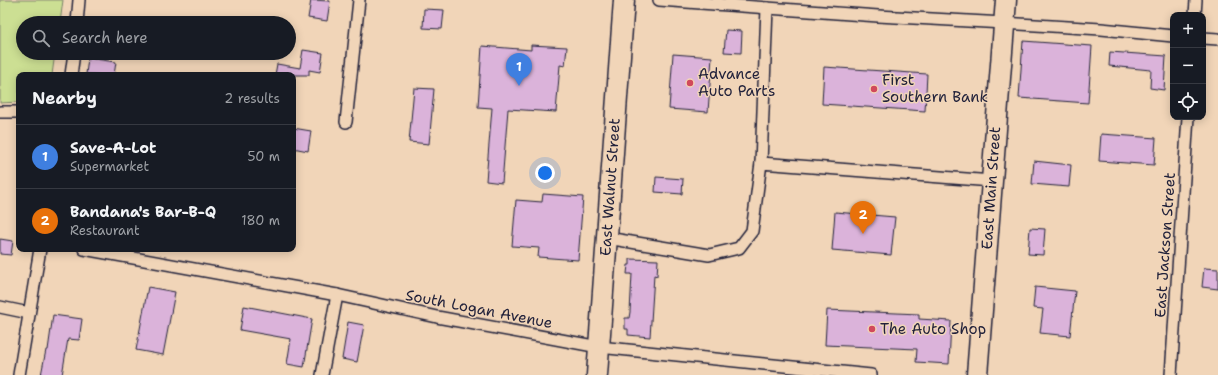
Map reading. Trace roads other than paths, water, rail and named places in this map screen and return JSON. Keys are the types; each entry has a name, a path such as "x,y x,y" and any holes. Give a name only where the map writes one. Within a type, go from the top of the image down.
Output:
{"highway":[{"name":"East Walnut Street","path":"597,375 624,0"},
{"name":"East Main Street","path":"977,375 1006,0"}],"street":[{"path":"78,16 79,0"},
{"path":"346,122 359,0"},
{"path":"659,0 1170,36"},
{"path":"813,11 814,0"},
{"path":"1195,12 1196,0"},
{"path":"607,238 709,255 739,248 752,230 761,163 767,8"},
{"path":"1206,38 1218,39"},
{"path":"71,72 73,60"},
{"path":"0,112 16,112"},
{"name":"East Jackson Street","path":"1171,375 1188,120"},
{"path":"761,163 992,181"},
{"path":"20,375 39,252"},
{"name":"South Logan Avenue","path":"100,252 337,295 437,317 599,347 871,375"},
{"path":"322,375 337,295"},
{"path":"0,307 29,313"}],"place":[{"name":"Advance Auto Parts","path":"690,83"},
{"name":"Save-A-Lot","path":"519,86"},
{"name":"First Southern Bank","path":"874,89"},
{"name":"Bandana's Bar-B-Q","path":"863,234"},
{"name":"The Auto Shop","path":"872,329"}]}
